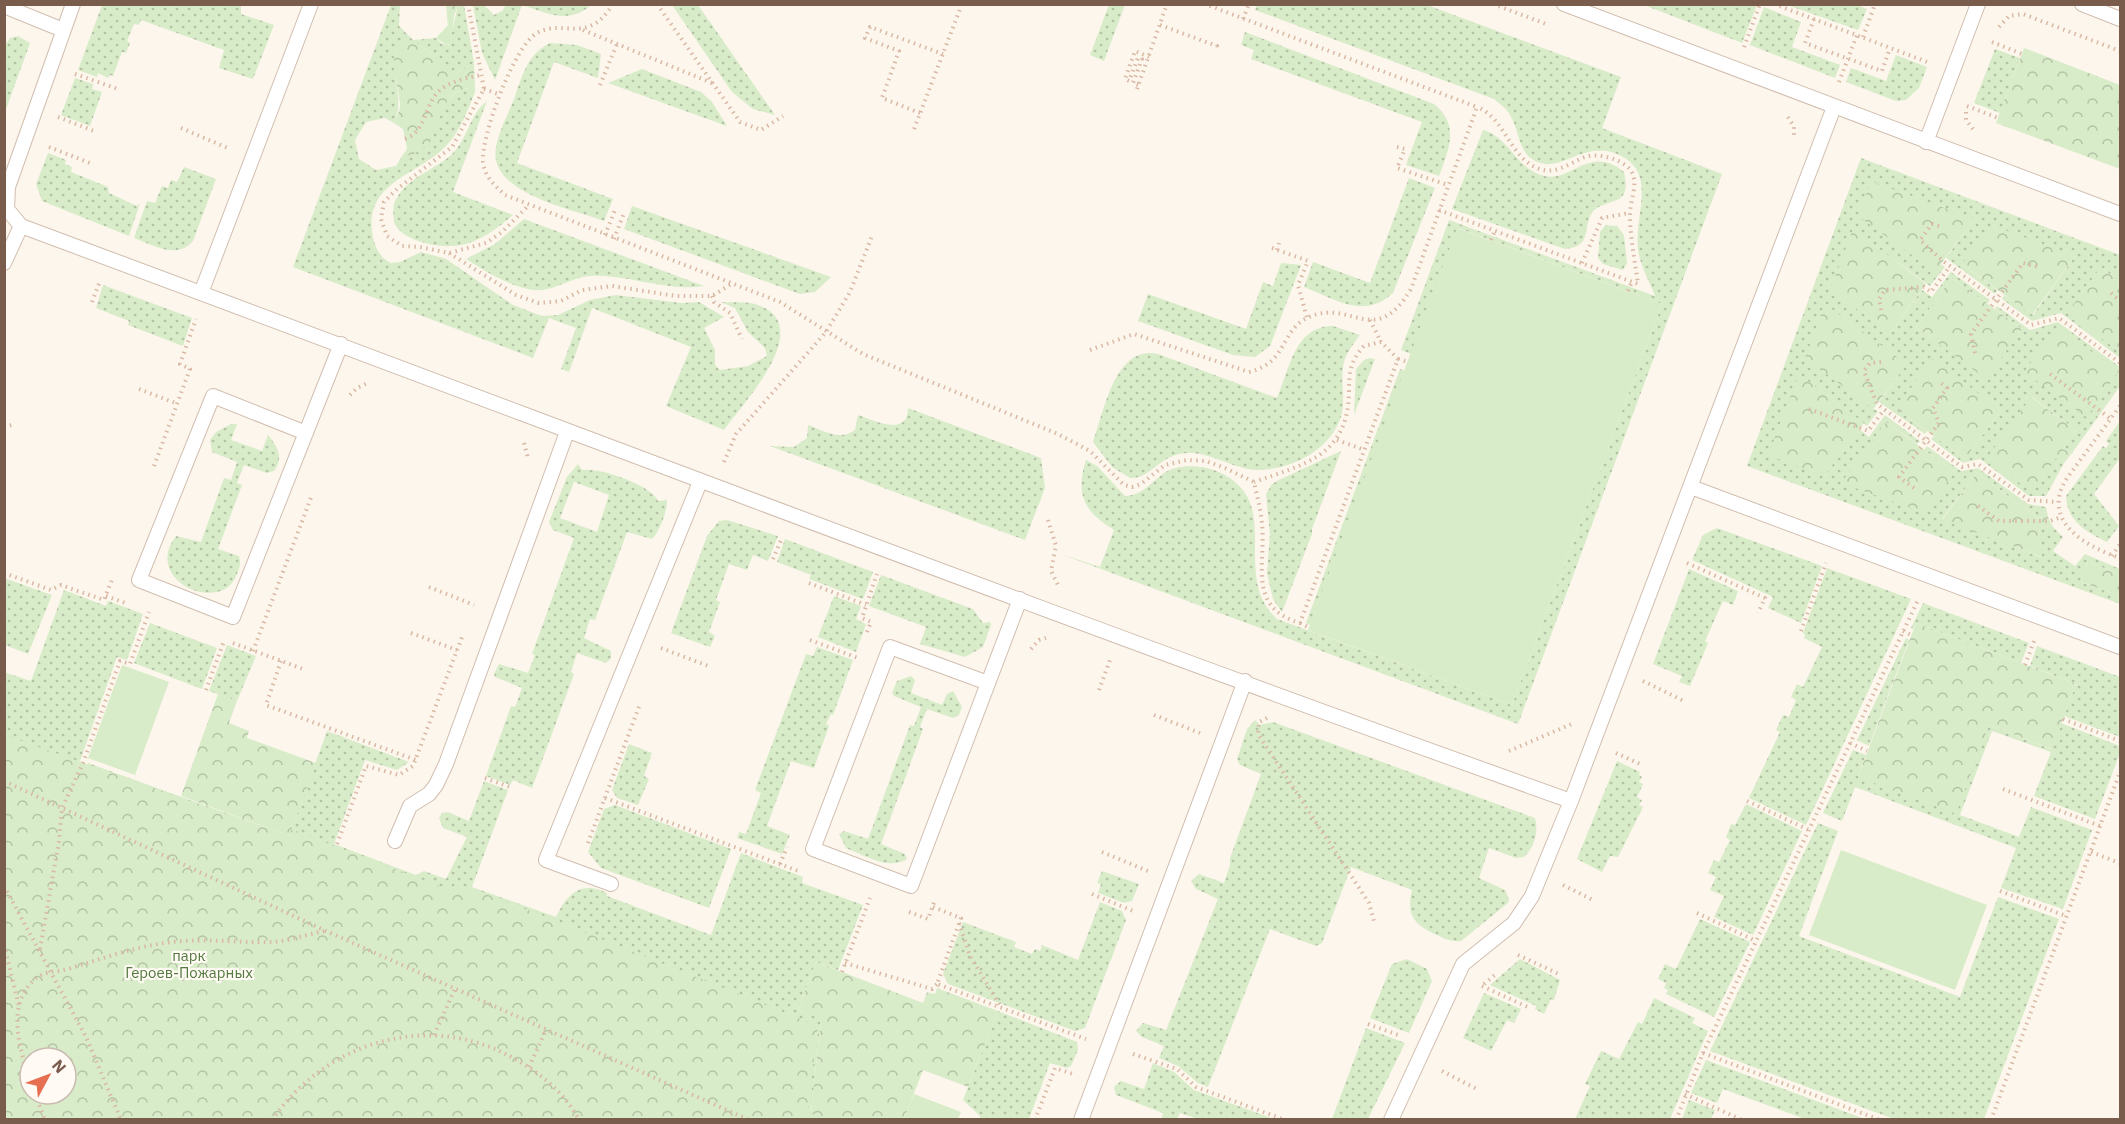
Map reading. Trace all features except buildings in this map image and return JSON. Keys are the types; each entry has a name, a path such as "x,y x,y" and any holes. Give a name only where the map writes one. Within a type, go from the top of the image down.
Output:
{"lane":[{"path":"73,4 8,187 8,209 21,226 341,344 700,482 1571,801"},
{"path":"201,293 311,4"},
{"path":"1564,4 1597,10 1834,107 2121,214"},
{"path":"1926,142 1978,4"},
{"path":"2082,4 2121,18"},
{"path":"4,6 63,30"},
{"path":"1391,1119 1463,964 1514,923 1532,896 1571,801 1834,107"},
{"path":"4,263 21,226"},
{"path":"306,433 213,396 140,580 233,617 306,433 341,344"},
{"path":"395,841 410,806 429,794 446,764 567,432"},
{"path":"611,884 546,860 700,482"},
{"path":"1691,487 2121,647"},
{"path":"988,683 890,646 813,849 911,886 1020,599"},
{"path":"1081,1119 1245,681"}],"path":[{"path":"468,4 484,89 452,147 397,189 384,202 381,219 387,236 402,246 448,253 516,295 539,303 561,301 582,290 612,286 676,296 712,296 733,283"},
{"path":"582,30 598,22 613,4"},
{"path":"657,4 740,122 762,130 783,116"},
{"path":"914,129 962,4"},
{"path":"1149,57 1135,51 1125,79 1129,81 1138,58 1142,59 1133,83 1138,87 1149,57 1167,4"},
{"path":"1205,4 1489,112 1527,161 1538,169 1560,169 1588,156 1611,158 1624,163 1634,177 1635,191 1629,213 1638,284 1439,210"},
{"path":"1243,19 1249,4"},
{"path":"1493,4 1550,25"},
{"path":"1744,48 1760,4"},
{"path":"1774,4 1933,64"},
{"path":"1863,37 1875,4"},
{"path":"1988,53 1999,26 2009,16 2023,14 2121,51"},
{"path":"1814,19 1805,43 1882,71 1890,48"},
{"path":"1160,25 1216,46 1215,50"},
{"path":"920,113 882,98 899,51 865,38 870,27 943,54"},
{"path":"713,83 582,30 548,28 525,42 501,95 485,141 483,161 486,176 505,195 528,206 780,302 863,354 1058,434 1090,451 1124,485 1132,487 1141,484 1165,465 1187,460 1206,461 1254,482 1307,463 1337,440 1348,407 1349,367 1364,346 1381,342"},
{"path":"1839,83 1857,35"},
{"path":"1992,42 2022,54"},
{"path":"600,86 617,44"},
{"path":"1733,44 1755,52"},
{"path":"1929,72 1936,54"},
{"path":"72,73 118,89"},
{"path":"405,139 420,128 438,93 449,85 482,75"},
{"path":"1829,79 1849,87"},
{"path":"484,89 501,95"},
{"path":"1971,96 1967,106 1966,120 1980,136"},
{"path":"1967,106 1998,118"},
{"path":"1090,350 1134,334 1250,372 1273,363 1293,328 1307,318 1330,314 1370,320 1387,318 1401,304 1411,289 1477,107"},
{"path":"1782,112 1794,127 1794,137"},
{"path":"56,116 94,131"},
{"path":"181,128 232,150"},
{"path":"45,146 90,163"},
{"path":"1397,147 1405,149 1397,168 1448,185"},
{"path":"448,253 486,243 502,232 528,206"},
{"path":"605,235 615,210"},
{"path":"614,239 624,213"},
{"path":"1582,263 1602,218 1629,213"},
{"path":"1939,226 1932,224 1920,240 1950,266 2031,325 2059,318 2121,363"},
{"path":"1491,240 1495,231"},
{"path":"724,462 736,434 826,332 850,292 872,236"},
{"path":"1280,243 1274,249 1308,261 1298,285 1307,318"},
{"path":"1975,353 1971,334 2023,262 2038,267"},
{"path":"1881,310 1879,299 1885,290 1924,287 1931,292 1950,266"},
{"path":"92,302 101,280"},
{"path":"1628,291 1632,282"},
{"path":"2111,293 2121,301"},
{"path":"712,296 714,302 730,313 742,339"},
{"path":"153,470 190,369 180,364 197,316"},
{"path":"1370,320 1381,342 1398,359 1408,362"},
{"path":"1299,623 1398,359"},
{"path":"1881,362 1870,363 1864,370 1877,404 1884,410 1962,467 1978,464 2029,500 2056,502"},
{"path":"2050,374 2111,419"},
{"path":"1914,488 1899,477 1939,423 1933,408 1947,388 1941,383"},
{"path":"349,396 357,388"},
{"path":"140,389 178,404"},
{"path":"2121,406 2067,478 2059,490 2056,502 2061,517 2068,527 2087,543 2112,556 2121,558"},
{"path":"1809,409 1868,430 1884,410"},
{"path":"4,427 12,425"},
{"path":"1337,440 1365,450"},
{"path":"1254,482 1262,522 1261,573 1266,599 1282,618 1310,628"},
{"path":"253,651 316,484"},
{"path":"1978,506 1999,521 2050,521 2061,517"},
{"path":"1046,581 1059,586 1051,571 1056,546 1048,520"},
{"path":"773,559 783,534"},
{"path":"2112,556 2121,544"},
{"path":"1682,573 1691,552"},
{"path":"1816,559 1837,567"},
{"path":"1686,562 1765,598 1758,613"},
{"path":"1801,631 1827,563"},
{"path":"4,573 51,590 61,585 104,600 116,569"},
{"path":"809,583 866,605"},
{"path":"429,587 474,605"},
{"path":"471,614 479,594"},
{"path":"1909,594 1930,602"},
{"path":"1676,1119 1703,1053 1920,598"},
{"path":"40,949 59,841 62,808 83,764 120,661 130,664 149,612"},
{"path":"1904,631 1911,634"},
{"path":"337,844 366,766 399,775 407,772 416,760 464,632"},
{"path":"411,633 457,650"},
{"path":"657,658 665,637"},
{"path":"1028,658 1032,647 1048,637"},
{"path":"2024,637 2045,645"},
{"path":"206,690 225,640"},
{"path":"810,640 858,658"},
{"path":"2025,665 2034,641"},
{"path":"661,648 711,667"},
{"path":"1100,690 1112,656"},
{"path":"281,661 266,705 416,760"},
{"path":"1638,691 1646,670"},
{"path":"1642,681 1686,702"},
{"path":"588,843 641,701"},
{"path":"1154,715 1200,733"},
{"path":"2063,719 2121,741"},
{"path":"1512,755 1505,753 1577,721 1574,732"},
{"path":"1259,722 1258,734 1369,903 1374,921"},
{"path":"1197,744 1203,726"},
{"path":"1612,763 1619,743"},
{"path":"1850,743 1867,751"},
{"path":"1616,753 1642,765"},
{"path":"1991,1119 2121,772"},
{"path":"485,778 510,788"},
{"path":"4,782 454,989 749,1119"},
{"path":"2003,789 2100,826"},
{"path":"605,798 803,872"},
{"path":"1747,801 1809,830"},
{"path":"1102,852 1149,871"},
{"path":"2091,852 2121,862"},
{"path":"1145,881 1153,860"},
{"path":"1558,894 1567,875"},
{"path":"1562,885 1593,900"},
{"path":"4,886 86,1037 121,1119"},
{"path":"2000,891 2066,916"},
{"path":"859,894 880,901"},
{"path":"1092,894 1134,911"},
{"path":"899,908 928,919 937,896"},
{"path":"842,972 870,898"},
{"path":"1130,922 1138,901"},
{"path":"845,963 932,989 937,984 961,918 933,907"},
{"path":"1697,913 1756,941"},
{"path":"959,923 970,956 1002,1008"},
{"path":"19,1007 33,980 51,970 66,970 170,942 213,939 273,942 326,930"},
{"path":"4,945 19,1007 19,1046"},
{"path":"1509,963 1526,947"},
{"path":"1518,955 1561,975"},
{"path":"1477,994 1482,986 1500,970"},
{"path":"937,984 1085,1039 1158,1061 1177,1069 1196,1087 1285,1119"},
{"path":"1482,986 1530,1008"},
{"path":"434,1035 454,989"},
{"path":"1082,1048 1089,1028"},
{"path":"529,1066 546,1030"},
{"path":"272,1119 285,1100 309,1077 337,1058 368,1044 400,1036 434,1035 467,1039 499,1050 529,1066 555,1088 579,1119"},
{"path":"1703,1053 1880,1119"},
{"path":"1437,1080 1445,1063"},
{"path":"1035,1119 1054,1068 1072,1074 1076,1065"},
{"path":"1442,1071 1479,1090"},
{"path":"1685,1094 1742,1119"}],"green space":[{"path":"1854,4 1867,9 1858,30 1787,5"},
{"path":"102,5 241,5 241,14 274,25 253,79 219,68 224,50 141,20 139,25 134,24 127,41 130,43 126,53 122,52 113,76 110,75 108,78 98,73 97,77 78,70"},
{"path":"391,5 400,5 399,26 413,40 436,38 442,44 449,45 458,5 464,5 474,63 454,75 448,75 429,51 415,43 395,52 398,106 394,123 385,118 366,122 355,140 359,159 376,170 396,166 402,156 416,152 426,144 451,97 461,90 475,88 475,92 460,127 447,145 435,156 395,182 376,204 372,219 373,238 381,256 391,263 400,262 421,252 446,259 513,305 542,316 558,315 590,300 616,295 681,303 699,302 724,317 704,328 715,350 715,365 720,370 748,366 767,356 765,348 748,332 735,308 721,302 758,305 774,315 780,330 778,347 759,384 724,430 666,406 691,347 592,308 569,372 561,369 576,328 549,318 533,358 293,267"},
{"path":"446,5 458,5 454,16 451,43 446,45 436,38 448,25"},
{"path":"473,5 484,5 494,15 502,11 506,5 522,5 495,80 482,53"},
{"path":"522,5 591,5 574,15 558,16"},
{"path":"672,5 698,5 775,115 753,109 732,92"},
{"path":"1109,5 1125,5 1104,61 1090,55"},
{"path":"1257,5 1427,5 1621,77 1602,128 1722,174 1518,724 1058,553 1100,567 1114,530 1095,516 1085,501 1082,483 1086,460 1097,466 1125,496 1142,491 1170,470 1192,466 1215,470 1240,486 1250,503 1254,521 1257,582 1263,601 1277,619 1512,705 1662,304 1458,228 1411,354 1401,350 1449,220 1655,296 1638,249 1642,194 1637,170 1628,160 1614,153 1602,151 1591,151 1551,164 1532,159 1521,145 1509,113 1494,99 1255,10"},
{"path":"1644,5 1757,5 1742,43"},
{"path":"1764,7 1801,22 1792,47 1840,65 1835,78 1750,45"},
{"path":"1245,32 1434,104 1442,112 1450,129 1449,147 1439,176 1406,165 1422,122 1251,59 1254,50 1241,45"},
{"path":"18,36 30,43 5,112 5,45 10,38"},
{"path":"404,43 415,43 429,51 448,74 454,75 474,63 475,88 460,90 451,97 427,144 417,152 402,156 407,149 403,129 394,123 400,105 394,55 397,48"},
{"path":"550,43 577,45 601,54 598,78 554,62 517,163 613,199 604,221 535,197 505,176 497,163 497,141 523,75 536,53"},
{"path":"2024,48 2120,85 2120,169 1996,123"},
{"path":"1995,49 2020,58 2000,113 1974,103"},
{"path":"1896,55 1927,67 1919,88 1906,100 1896,101 1846,82 1851,68 1886,81"},
{"path":"642,69 701,92 712,102 727,126 608,83"},
{"path":"75,78 93,84 92,89 102,92 90,126 61,115"},
{"path":"487,101 453,192 513,215 483,237 462,245 439,246 407,236 394,223 393,209 396,199 403,189 417,177 454,152 463,140 477,112"},
{"path":"1483,130 1500,139 1520,161 1535,173 1545,176 1564,174 1591,163 1612,164 1624,172 1625,191 1618,199 1593,211 1583,240 1574,247 1565,249 1452,209"},
{"path":"48,153 66,160 65,164 72,167 71,172 108,187 109,193 137,206 140,203 129,236 42,201 36,184"},
{"path":"1861,158 2120,255 2120,282 2101,267 2068,313 2120,352 2120,358 2061,313 2032,321 2002,299 2004,295 2033,315 2075,256 1962,264 1997,290 1995,294 1946,258 1974,219 1934,272 1941,264 1945,267 1930,286 1853,230 1890,333 1922,290 1932,297 1951,272 1990,300 1987,304 1952,278 1916,327 1986,378 2022,329 1995,309 1997,306 2030,330 2058,322 2120,367 2120,386 2105,407 2096,403 2086,417 2092,409 2098,417 2072,453 2063,449 2076,430 2032,397 2064,463 2046,496 2029,496 1980,459 1963,463 1931,439 1934,436 1965,459 2001,410 1896,408 1927,431 1925,434 1879,402 1907,364 1873,409 1878,411 1867,426 1799,375 1824,476 1859,429 1869,437 1885,415 1920,441 1917,444 1886,422 1842,483 1955,472 1924,450 1927,446 1961,471 1978,468 2028,504 2046,507 2048,517 2038,518 1977,473 1942,519 2041,557 2039,526 2053,527 2063,537 2053,551 2075,566 2085,554 2120,569 2120,574 2088,562 2081,582 2120,596 2120,604 1747,466"},
{"path":"184,167 216,179 193,241 180,250 172,250 134,238 147,201 155,203 162,186 168,188 171,180 177,182"},
{"path":"1409,178 1435,188 1393,293 1382,301 1360,306 1349,305 1304,287 1313,262 1370,283"},
{"path":"1871,181 1974,219 1935,272 1858,216"},
{"path":"632,206 831,277 815,292 800,294 624,229"},
{"path":"524,219 704,286 675,287 590,276 548,289 533,290 507,282 466,259 495,244"},
{"path":"1606,225 1617,226 1624,235 1627,263 1623,270 1603,264 1598,258 1600,232"},
{"path":"1991,225 2075,256 2032,315 1962,264"},
{"path":"1457,228 1662,304 1512,705 1308,630"},
{"path":"1853,229 1926,284 1890,333 1830,290"},
{"path":"1281,263 1301,265 1270,346 1255,357 1233,355 1138,321 1148,294 1246,329 1263,282 1273,286"},
{"path":"2101,267 2120,282 2120,352 2067,313"},
{"path":"1952,278 2022,329 1986,379 1916,327"},
{"path":"103,285 192,318 183,346 128,325 129,321 96,308"},
{"path":"1825,304 1907,364 1873,409 1805,358"},
{"path":"1333,326 1360,335 1344,362 1342,413 1330,437 1309,455 1297,461 1284,466 1257,470 1199,454 1180,454 1164,461 1145,474 1130,478 1112,467 1093,442 1107,398 1121,370 1131,359 1143,354 1158,354 1277,398 1290,362 1302,341 1310,333 1320,328"},
{"path":"2057,327 2119,371 2096,403 2105,407 2098,417 2092,410 2086,417 2024,372"},
{"path":"1369,358 1375,359 1354,415 1356,369"},
{"path":"1932,359 2001,410 1965,459 1896,408"},
{"path":"1400,369 1405,371 1310,625 1306,623"},
{"path":"1799,374 1864,423 1824,476 1768,455"},
{"path":"2031,397 2076,430 2063,449 2072,453 2064,463 2058,456 2032,492 1986,459"},
{"path":"908,408 1041,458 1045,488 1025,540 770,446 794,447 807,438 808,425 832,434 844,435 855,430 858,415 880,423 896,425 906,417"},
{"path":"2120,421 2120,458 2094,494 2119,526 2107,542 2079,525 2070,512 2066,496 2103,446 2106,448 2109,444 2106,441"},
{"path":"1886,422 1955,472 1925,513 1841,483"},
{"path":"231,424 237,424 231,440 262,451 268,435 277,448 279,462 274,471 267,473 244,465 237,483 242,485 218,549 239,556 239,569 229,586 217,592 202,592 188,588 176,579 169,567 168,552 176,536 201,542 224,478 231,480 237,462 212,452 210,440 216,432"},
{"path":"1341,451 1282,612 1273,599 1267,573 1270,534 1266,494 1272,484"},
{"path":"578,464 582,470 600,471 624,478 646,489 658,501 667,500 666,510 652,539 627,532 595,620 590,619 584,638 611,651 611,658 606,663 577,653 571,672 574,674 532,788 513,780 510,785 486,776 511,706 515,707 522,688 495,677 494,674 499,664 528,673 535,655 532,654 574,538 553,530 549,522 567,477","holes":["574,482 609,495 597,532 560,518"]},
{"path":"1977,473 2038,518 2048,517 2053,527 2039,526 2042,557 1942,520"},
{"path":"727,520 778,536 768,561 753,555 747,570 729,564 716,600 720,602 709,632 715,636 710,647 671,633 707,536 719,521"},
{"path":"1717,528 1822,566 1801,623 1768,608 1773,597 1692,560 1703,535"},
{"path":"785,539 873,572 863,599 809,579 811,575 777,562"},
{"path":"2088,562 2120,574 2120,596 2081,582"},
{"path":"1827,568 1911,599 1806,825 1749,798 1780,732 1776,730 1783,715 1789,717 1796,700 1791,697 1797,684 1803,687 1822,647 1804,638 1803,633"},
{"path":"1689,569 1738,591 1733,605 1723,601 1705,641 1708,643 1690,686 1679,682 1682,676 1653,664"},
{"path":"881,575 973,609 983,623 990,622 991,625 983,647 965,657 920,644 926,627 869,606"},
{"path":"4,578 52,595 28,654 5,645"},
{"path":"64,590 106,606 108,601 143,614 127,660 117,657 80,761 5,762 4,672 31,681"},
{"path":"834,596 861,606 856,619 866,624 856,652 818,637"},
{"path":"1923,603 2029,643 2021,663 1916,623 1913,629 1911,628"},
{"path":"150,623 217,648 202,689 134,663"},
{"path":"1916,623 2076,684 2052,749 1989,725 1956,814 1858,777"},
{"path":"1906,638 1909,640 1869,746 1857,740"},
{"path":"227,645 256,656 237,701 209,691"},
{"path":"2037,646 2120,677 2120,737 2064,716 2076,684 2030,666"},
{"path":"817,647 853,660 833,715 831,714 826,724 829,726 814,768 791,761 767,826 790,835 782,854 737,838 739,832 746,834 761,793 755,790 806,654 813,656"},
{"path":"122,665 169,682 135,775 88,758"},
{"path":"911,676 915,680 911,693 942,705 947,694 953,691 962,707 959,715 953,718 927,709 920,727 923,729 881,844 905,854 907,859 885,863 846,848 839,834 844,831 868,839 910,725 914,726 921,707 894,696 892,693 897,681"},
{"path":"218,694 237,701 229,723 249,731 247,738 316,763 289,836 181,796"},
{"path":"1255,720 1260,725 1273,722 1535,818 1536,834 1524,857 1516,858 1489,848 1479,878 1505,890 1509,899 1508,903 1461,941 1443,938 1417,923 1411,913 1412,890 1351,867 1322,943 1316,946 1270,929 1208,1087 1198,1083 1178,1066 1159,1058 1164,1046 1142,1037 1136,1031 1143,1023 1166,1030 1218,899 1196,889 1191,881 1199,874 1224,883 1230,858 1261,774 1240,765 1237,759 1247,729"},
{"path":"2061,723 2120,746 2120,753 2095,819 2034,796 2051,752 1992,731 1960,815 2019,837 2031,807 2092,830 2063,909 2001,888 2016,848 1855,787 1842,821 1823,813 1853,750 1866,755 1858,777 1989,725 2051,749"},
{"path":"327,731 409,762 397,770 365,760 334,844 416,875 424,871 446,879 467,837 443,828 439,818 442,813 448,812 469,821 484,781 508,790 472,887 556,917 570,896 582,889 590,888 598,889 607,893 607,896 711,935 741,853 803,877 802,883 863,905 838,970 816,962 798,1010 821,1018 811,1112 830,1119 795,1119 75,795 88,763 289,836"},
{"name":"парк Героев-Пожарных","path":"5,735 294,838 296,831 452,891 456,883 818,1026 807,1114 821,1119 5,1119"},
{"path":"629,744 652,753 644,776 649,779 638,805 617,798 612,790"},
{"path":"1617,761 1640,772 1639,775 1642,777 1639,782 1643,784 1637,797 1642,800 1639,805 1643,807 1618,857 1610,856 1602,872 1577,859"},
{"path":"1746,804 1802,831 1753,935 1714,917 1724,896 1710,890 1716,877 1708,873 1714,860 1719,862 1730,840 1726,837 1731,824 1735,825"},
{"path":"615,805 731,849 709,908 601,868 588,852 604,809"},
{"path":"1818,823 1838,831 1799,936 1960,997 1998,897 2059,919 1984,1119 1894,1119 1710,1051"},
{"path":"1841,850 1987,905 1955,990 1809,935"},
{"path":"1102,871 1139,884 1132,901 1124,903 1098,893 1101,884 1097,883"},
{"path":"1100,902 1122,911 1126,920 1085,1028 1075,1031 948,984 943,974 963,922 1016,942 1014,947 1032,954 1035,949 1040,951 1042,945 1078,960"},
{"path":"1700,919 1750,942 1714,1017 1666,994 1668,990 1664,988 1666,983 1658,979 1665,964 1676,969"},
{"path":"1407,959 1427,969 1432,981 1409,1033 1370,1018 1392,964"},
{"path":"1520,959 1560,980 1554,1000 1551,999 1544,1014 1535,1009 1536,1006 1490,985"},
{"path":"816,962 923,1003 927,992 935,994 937,988 998,1011 968,1087 923,1070 904,1119 830,1119 811,1113 821,1019 798,1010"},
{"path":"1484,993 1521,1009 1514,1023 1507,1020 1491,1051 1463,1038"},
{"path":"1654,998 1695,1018 1692,1023 1708,1031 1670,1119 1575,1119 1590,1086 1585,1084 1601,1051 1619,1059 1638,1022 1642,1024"},
{"path":"998,1011 1077,1042 1078,1050 1071,1066 1067,1068 1050,1063 1029,1119 979,1119 980,1116 963,1100"},
{"path":"1366,1028 1405,1043 1368,1119 1332,1119"},
{"path":"1706,1060 1865,1119 1805,1119 1723,1089 1717,1103 1691,1093"},
{"path":"1153,1063 1174,1072 1194,1090 1274,1119 1198,1119 1180,1113 1177,1119 1161,1119 1163,1113 1116,1095 1114,1087 1121,1081 1144,1089"},
{"path":"914,1094 961,1112 958,1119 904,1119"},
{"path":"1689,1100 1715,1110 1711,1119 1682,1119"}]}
